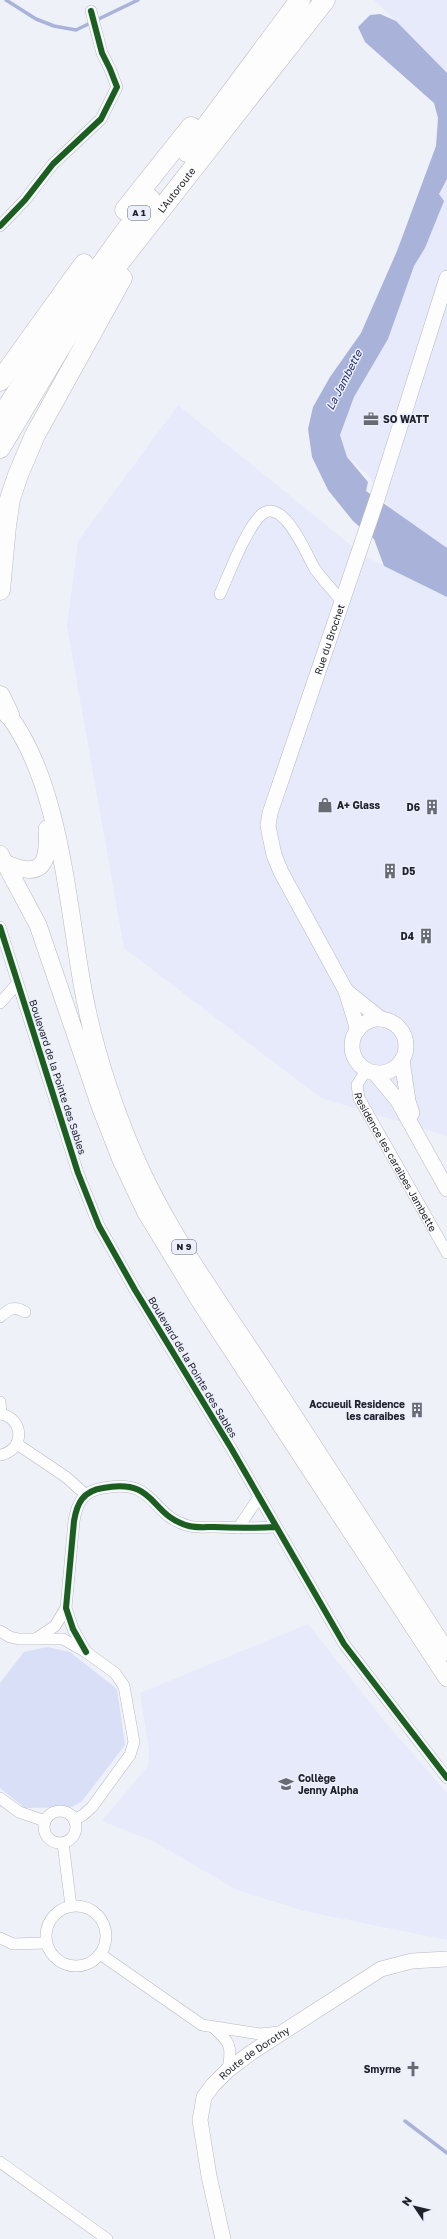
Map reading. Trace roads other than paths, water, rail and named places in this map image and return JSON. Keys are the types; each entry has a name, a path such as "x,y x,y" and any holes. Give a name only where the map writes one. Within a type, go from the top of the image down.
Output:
{"highway":[{"name":"L'Autoroute","path":"0,448 64,341 119,263 192,167 325,0"},
{"name":"L'Autoroute","path":"0,419 44,347 106,256 185,156 294,7"},
{"path":"0,381 123,212 183,136 294,7"},
{"path":"0,590 10,499 35,435 128,266 192,167"},
{"path":"0,373 31,337"},
{"path":"0,696 4,710"}],"main road":[{"name":"Rue du Brochet","path":"358,1030 346,991 281,872 274,855 268,826 290,750 377,499 447,278"},
{"name":"N 9","path":"4,710 23,739 45,788 56,829 84,992 95,1042 117,1111 134,1154 173,1230 444,1646"},
{"path":"3,859 30,871 36,869 45,857 48,843 45,788"},
{"name":"N 9","path":"3,859 38,926 101,1109 121,1160 145,1211 201,1303 447,1678"},
{"name":"Rue du Brochet","path":"346,991 381,1019"},
{"path":"447,1178 410,1115 388,1087 371,1072 359,1065 353,1052 354,1037 364,1024 381,1019 391,1022 402,1031 406,1045 402,1060 410,1115 447,1189"},
{"path":"371,1072 391,1071 402,1060"},
{"name":"Route de Dorothy","path":"223,2239 200,2120 204,2097 228,2070 381,1969 412,1961 444,1961"}],"street":[{"path":"0,226 25,200 53,164 100,119 110,104 117,87 102,53 91,11"},
{"path":"220,594 252,528 260,516 265,512 271,512 277,513 290,524 314,567 341,600"},
{"name":"Boulevard de la Pointe des Sables","path":"0,927 78,1172 99,1226 135,1290 344,1644 447,1778"},
{"path":"0,1004 17,984"},
{"name":"Residence les caraibes Jambette","path":"371,1072 357,1086 359,1098 447,1253"},
{"path":"0,1317 10,1308 18,1308 25,1312"},
{"path":"0,1402 1,1414 13,1420 17,1425 19,1438 17,1444 7,1453 0,1455"},
{"path":"17,1444 66,1477 85,1494"},
{"path":"86,1652 73,1629 66,1608 74,1521 77,1507 85,1494 92,1490 128,1485 149,1495 170,1518 191,1527 275,1527"},
{"path":"238,1528 259,1498"},
{"path":"37,1638 55,1626 66,1608"},
{"path":"0,1631 10,1637 63,1639 86,1652 115,1673 124,1686 134,1742 130,1755 92,1807 84,1815 74,1820"},
{"path":"0,1798 19,1812 45,1821"},
{"path":"57,1812 67,1813 74,1820 74,1834 63,1843 58,1843 48,1838 45,1832 45,1821 52,1814 57,1812"},
{"path":"63,1843 71,1906"},
{"path":"71,1906 81,1906 91,1910 101,1920 106,1935 105,1945 100,1954 85,1965 67,1965 52,1955 46,1943 48,1923 62,1909 71,1906"},
{"path":"0,1938 13,1944 46,1943"},
{"path":"100,1954 191,2019 213,2028 260,2034 286,2031"},
{"path":"213,2028 226,2039 230,2047 228,2070"},
{"path":"0,2162 107,2239"}],"water":[{"path":"380,14 396,21 447,73 447,179 439,194 444,201 425,248 414,266 388,339 354,397 340,435 347,457 368,482 366,491 447,548 447,597 384,566 374,539 353,521 328,490 312,457 308,429 313,407 330,377 361,333 397,251 436,146 438,118 434,103 365,42 358,27 370,15"}],"waterway":[{"name":"La Jambette","path":"6,0 36,19 54,26 76,30 138,0"},
{"path":"405,2121 447,2153"}],"place":[{"name":"SO WATT","path":"371,419"},
{"name":"A+ Glass","path":"325,805"},
{"name":"D6","path":"432,807"},
{"name":"D5","path":"390,871"},
{"name":"D4","path":"426,936"},
{"name":"Accueuil Residence les caraibes","path":"417,1410"},
{"name":"Collège Jenny Alpha","path":"286,1784"},
{"name":"Smyrne","path":"413,2069"}]}
